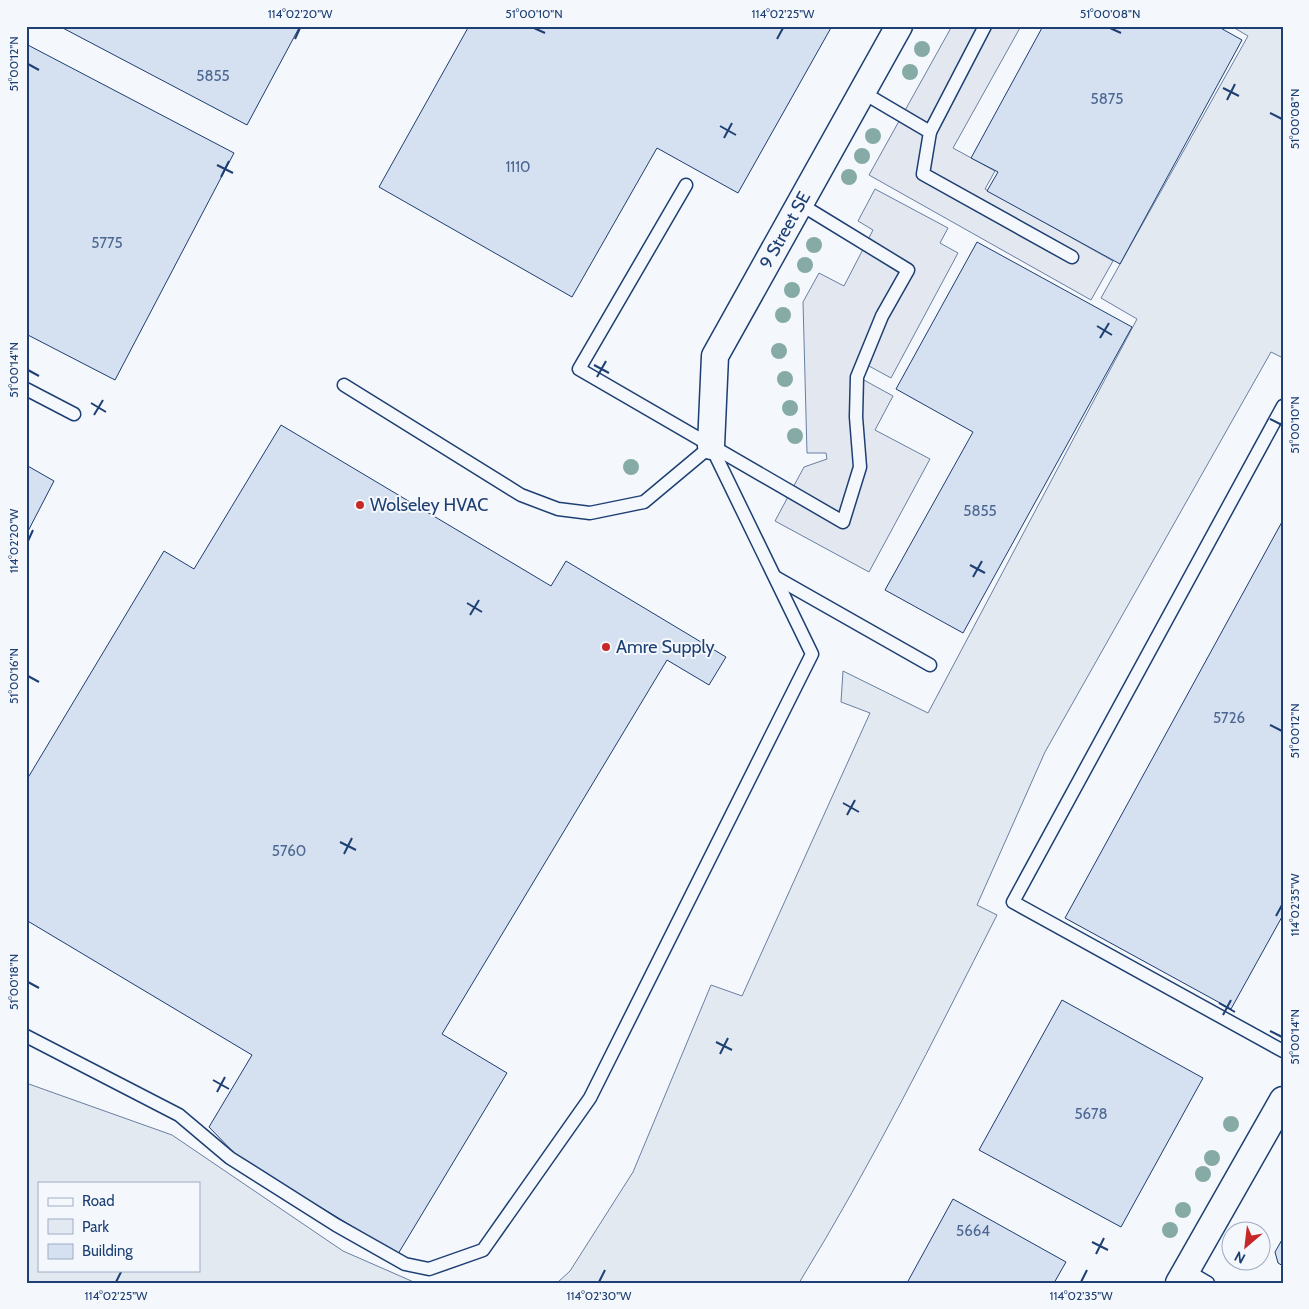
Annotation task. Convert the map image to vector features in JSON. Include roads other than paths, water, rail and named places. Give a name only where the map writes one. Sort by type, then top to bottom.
[{"type":"street","name":"9 Street SE","points":[[711,446],[715,356],[899,26]]},
{"type":"street","points":[[1182,1276],[1279,1117]]},
{"type":"lane","points":[[985,26],[930,132],[923,174],[1072,257]]},
{"type":"lane","points":[[862,92],[930,132]]},
{"type":"lane","points":[[686,185],[579,369],[843,522],[860,466],[856,417],[857,377],[882,316],[908,270],[800,204]]},
{"type":"lane","points":[[344,385],[521,495],[558,509],[590,512],[644,502],[711,446]]},
{"type":"lane","points":[[26,389],[74,414]]},
{"type":"lane","points":[[1283,406],[1013,902],[1283,1051]]},
{"type":"lane","points":[[26,1036],[178,1115],[230,1158],[336,1225],[404,1264],[429,1269],[483,1250],[590,1098],[812,654],[711,446]]},
{"type":"lane","points":[[775,577],[930,665]]},
{"type":"lane","points":[[1182,1276],[1208,1283]]},
{"type":"place","name":"Wolseley HVAC","points":[[360,505]]},
{"type":"place","name":"Amre Supply","points":[[606,647]]}]
